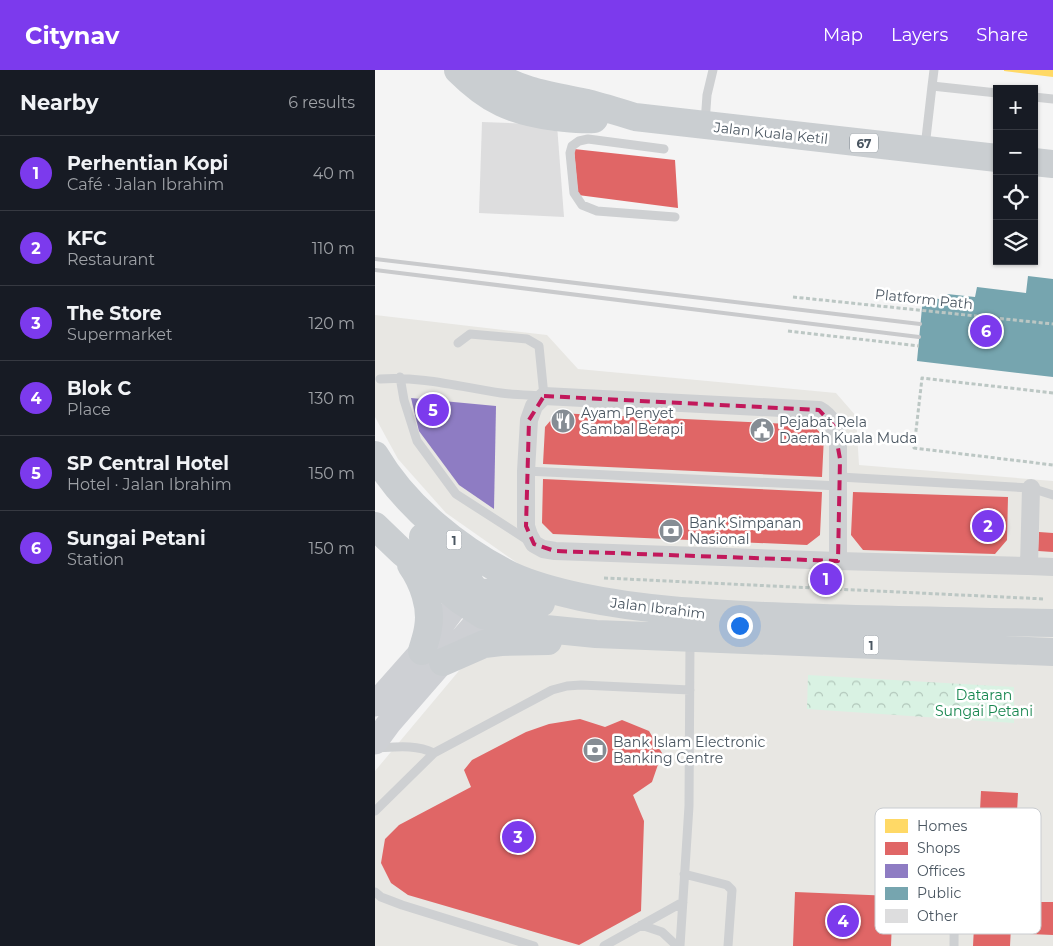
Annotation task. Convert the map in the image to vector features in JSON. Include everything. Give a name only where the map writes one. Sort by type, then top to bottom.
[{"type":"main road","name":"Jalan Kuala Ketil","points":[[458,70],[486,94],[507,106],[587,129],[635,117]]},
{"type":"main road","name":"Jalan Kuala Ketil","points":[[489,70],[516,86],[538,94],[589,104],[635,117],[993,158]]},
{"type":"main road","points":[[1038,162],[1053,164]]},
{"type":"main road","name":"Jalan Ibrahim","points":[[375,455],[392,479],[426,517],[456,541],[513,576],[558,592],[635,607],[709,614],[827,619],[1053,623]]},
{"type":"main road","points":[[375,477],[403,518],[463,572],[473,603]]},
{"type":"main road","name":"Jalan Ibrahim","points":[[375,526],[402,552],[473,603],[546,629],[597,634],[1053,652]]},
{"type":"main road","points":[[402,552],[417,574],[427,598],[432,656]]},
{"type":"main road","points":[[375,742],[432,656],[473,603],[506,594],[550,606],[579,611],[605,612],[635,607]]},
{"type":"main road","points":[[375,704],[432,656],[484,644],[572,641],[597,634]]},
{"type":"street","points":[[838,561],[839,441],[829,418],[819,410],[544,396],[534,406],[529,420],[526,471],[526,526],[534,544],[543,549],[555,551],[838,561],[1053,567]]},
{"type":"street","points":[[1029,566],[1031,488]]},
{"type":"lane","points":[[704,126],[707,95],[713,70]]},
{"type":"lane","points":[[925,150],[934,70]]},
{"type":"lane","points":[[932,86],[993,93]]},
{"type":"lane","points":[[1038,97],[1053,99]]},
{"type":"lane","points":[[664,149],[587,129],[579,141],[572,146],[570,153],[574,193],[582,206],[597,210],[675,217]]},
{"type":"lane","points":[[380,379],[400,377],[502,394],[544,396],[539,346],[527,339],[470,334],[457,342]]},
{"type":"lane","points":[[400,377],[404,400],[417,441],[456,494],[534,544]]},
{"type":"lane","points":[[526,471],[1031,488],[1053,495]]},
{"type":"lane","points":[[678,946],[683,902],[689,806],[690,638]]},
{"type":"lane","points":[[375,811],[434,753],[553,690],[581,685],[690,690]]},
{"type":"lane","points":[[375,748],[411,746],[423,748],[434,753]]},
{"type":"lane","points":[[684,874],[727,885],[732,890],[728,946]]},
{"type":"lane","points":[[375,892],[381,897],[533,946]]},
{"type":"lane","points":[[604,946],[683,902]]},
{"type":"lane","points":[[641,925],[657,929],[678,946]]},
{"type":"path","name":"Platform Path","points":[[793,296],[1053,324]]},
{"type":"path","points":[[788,331],[919,346]]},
{"type":"path","points":[[1053,393],[922,378],[914,448],[1053,465]]},
{"type":"path","points":[[597,577],[1053,600]]},
{"type":"highlighted area","points":[[544,396],[819,410],[834,426],[840,459],[838,561],[555,551],[534,544],[526,526],[529,420]]},
{"type":"shaded area","points":[[375,315],[547,335],[578,369],[836,393],[856,416],[859,465],[1053,481],[1053,946],[375,946],[375,771],[463,666],[520,565],[446,513],[398,459],[375,417]]},
{"type":"green space","name":"Dataran Sungai Petani","points":[[808,675],[1014,687],[1014,723],[807,709]]},
{"type":"building: Homes","points":[[1053,70],[1053,77],[1004,71]]},
{"type":"building: Shops","points":[[574,149],[675,160],[678,208],[578,195]]},
{"type":"building: Shops","points":[[557,413],[812,425],[824,436],[822,477],[543,464],[545,427]]},
{"type":"building: Shops","points":[[543,479],[822,492],[820,535],[807,545],[553,534],[542,523]]},
{"type":"building: Shops","points":[[853,492],[1008,497],[1007,540],[995,554],[863,550],[851,535]]},
{"type":"building: Shops","points":[[1039,532],[1053,533],[1053,552],[1038,551]]},
{"type":"building: Shops","points":[[580,719],[605,727],[622,720],[649,731],[662,753],[652,782],[633,795],[644,821],[641,911],[579,945],[408,895],[391,883],[381,863],[385,839],[399,825],[471,787],[464,770],[472,760],[526,732],[549,724]]},
{"type":"building: Shops","points":[[981,791],[1018,793],[1017,808],[980,808]]},
{"type":"building: Shops","points":[[795,892],[875,895],[875,934],[891,934],[891,946],[793,946]]},
{"type":"building: Shops","points":[[1041,902],[1053,902],[1053,935],[1029,934],[1041,934]]},
{"type":"building: Shops","points":[[974,934],[1011,934],[1010,946],[973,946]]},
{"type":"building: Offices","points":[[411,398],[496,406],[494,509],[459,485],[419,431]]},
{"type":"building: Public","points":[[1028,276],[1053,279],[1053,377],[917,361],[923,297],[947,300],[947,294],[975,297],[977,287],[1026,293]]},
{"type":"building: Other","points":[[482,122],[557,125],[564,217],[479,213]]},
{"type":"railway","points":[[375,259],[920,324]]},
{"type":"railway","points":[[375,270],[919,337]]},
{"type":"place","name":"Sungai Petani","points":[[986,331]]},
{"type":"place","name":"SP Central Hotel","points":[[433,410]]},
{"type":"place","name":"Ayam Penyet Sambal Berapi","points":[[563,421]]},
{"type":"place","name":"Pejabat Rela Daerah Kuala Muda","points":[[762,430]]},
{"type":"place","name":"KFC","points":[[988,526]]},
{"type":"place","name":"Bank Simpanan Nasional","points":[[671,531]]},
{"type":"place","name":"Perhentian Kopi","points":[[826,579]]},
{"type":"place","name":"Bank Islam Electronic Banking Centre","points":[[595,750]]},
{"type":"place","name":"The Store","points":[[518,837]]},
{"type":"place","name":"Blok C","points":[[843,921]]}]
